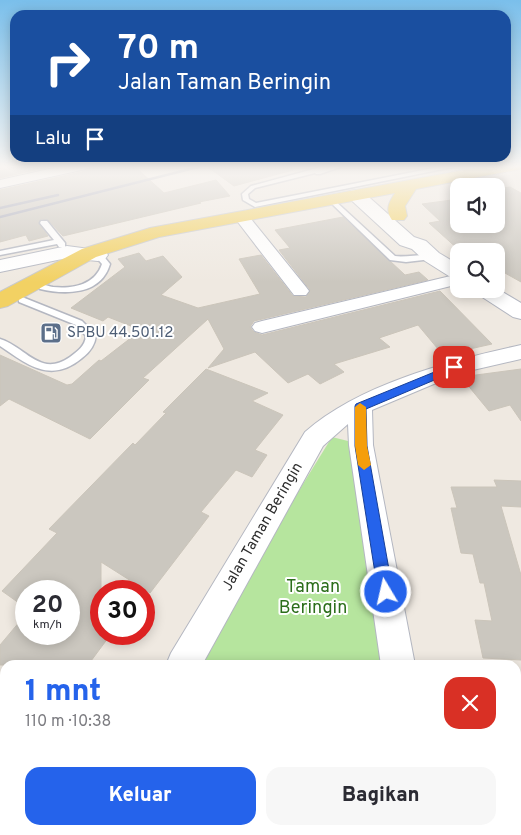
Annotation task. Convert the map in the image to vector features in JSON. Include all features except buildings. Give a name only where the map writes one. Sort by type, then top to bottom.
[{"type":"main road","points":[[0,301],[98,252],[156,232],[306,204]]},
{"type":"main road","points":[[373,204],[407,241],[450,268]]},
{"type":"main road","points":[[379,204],[398,216],[420,237],[425,251]]},
{"type":"main road","points":[[397,204],[398,216]]},
{"type":"main road","points":[[0,266],[63,246],[98,252]]},
{"type":"main road","points":[[0,314],[98,252]]},
{"type":"main road","points":[[498,298],[521,312]]},
{"type":"street","points":[[242,217],[300,291]]},
{"type":"street","points":[[262,327],[450,281]]},
{"type":"street","name":"Jalan Taman Beringin","points":[[186,660],[314,439],[330,424],[360,406],[454,367],[521,352]]},
{"type":"street","points":[[360,406],[361,446],[397,660]]},
{"type":"lane","points":[[335,204],[393,258],[406,260],[425,251]]},
{"type":"lane","points":[[44,223],[63,246]]},
{"type":"lane","points":[[0,253],[63,246]]},
{"type":"lane","points":[[0,342],[39,366],[58,368],[67,366],[89,346],[91,335],[79,323],[22,300]]},
{"type":"green space","name":"Taman Beringin","points":[[332,437],[356,443],[390,660],[201,660],[235,594]]},
{"type":"railway","points":[[0,208],[18,204]]},
{"type":"railway","points":[[0,217],[52,204]]},
{"type":"slow traffic","points":[[360,407],[361,446],[364,465]]},
{"type":"place","name":"SPBU 44.501.12","points":[[51,333]]},
{"type":"route","points":[[386,592],[361,446],[360,406],[454,367]]}]
